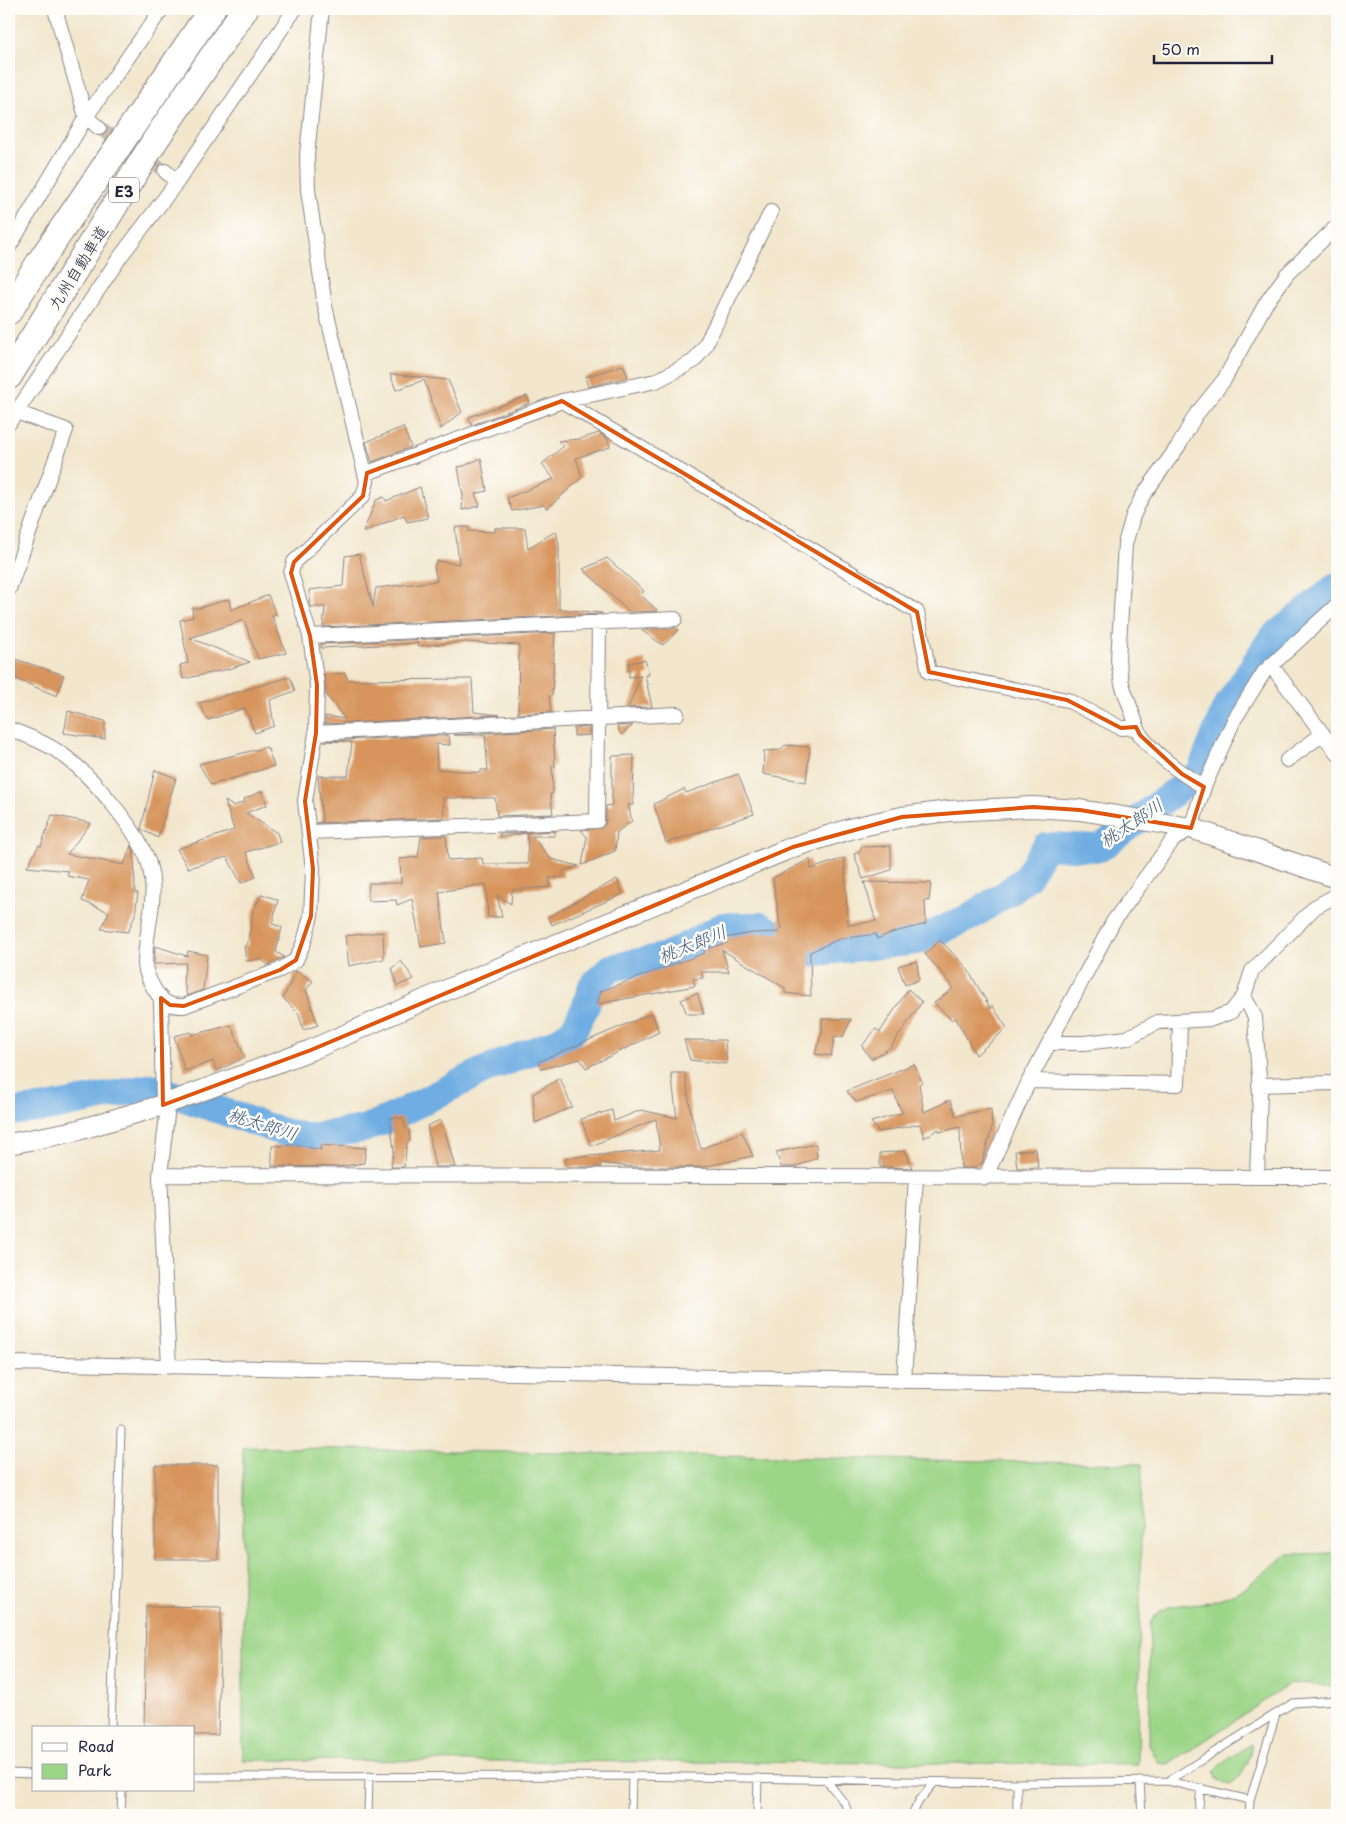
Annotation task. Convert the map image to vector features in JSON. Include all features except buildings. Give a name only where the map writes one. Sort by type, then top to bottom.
[{"type":"highway","name":"九州自動車道","points":[[9,312],[44,256],[212,9]]},
{"type":"highway","name":"九州自動車道","points":[[9,376],[156,139],[245,9]]},
{"type":"street","points":[[56,9],[86,117],[99,128]]},
{"type":"street","points":[[9,246],[86,117],[162,9]]},
{"type":"street","points":[[9,589],[66,430],[12,418],[120,257],[177,182],[294,9]]},
{"type":"street","points":[[9,729],[61,753],[83,773],[140,841],[150,868],[153,892],[145,964],[149,977],[161,998],[170,1005],[184,1006],[280,970],[296,960],[312,916],[313,869],[305,801],[316,734],[317,685],[310,636],[291,573],[294,562],[363,496],[367,482],[367,473],[325,306],[308,190],[307,156],[322,9]]},
{"type":"street","points":[[165,171],[177,182]]},
{"type":"street","points":[[367,473],[562,401],[656,381],[694,361],[705,346],[770,212]]},
{"type":"street","points":[[1140,736],[1122,684],[1118,660],[1125,544],[1133,516],[1142,497],[1178,445],[1195,416],[1224,380],[1266,303],[1287,274],[1337,226]]},
{"type":"street","points":[[562,401],[917,612],[929,672],[1067,700],[1120,728],[1136,727],[1140,736],[1182,774],[1204,787]]},
{"type":"street","points":[[985,1178],[1029,1081],[1113,922],[1173,840],[1191,828],[1204,787],[1234,720],[1264,672],[1337,605]]},
{"type":"street","points":[[310,636],[675,619]]},
{"type":"street","points":[[310,832],[597,821],[599,622]]},
{"type":"street","points":[[1271,665],[1337,753]]},
{"type":"street","points":[[316,734],[677,714]]},
{"type":"street","points":[[1288,760],[1323,734]]},
{"type":"street","points":[[9,1144],[75,1131],[163,1105],[310,1050],[458,985],[793,847],[852,828],[902,817],[949,811],[1033,807],[1080,810],[1191,828],[1337,878]]},
{"type":"street","points":[[1049,1043],[1085,1043],[1127,1038],[1158,1022],[1212,1019],[1231,1012],[1244,996],[1252,970],[1315,907],[1337,895]]},
{"type":"street","points":[[1244,996],[1255,1017],[1259,1085],[1257,1177]]},
{"type":"street","points":[[161,998],[163,1105],[167,1115],[160,1175],[170,1367]]},
{"type":"street","points":[[1029,1081],[1178,1084],[1180,1022]]},
{"type":"street","points":[[1259,1085],[1337,1083]]},
{"type":"street","points":[[160,1175],[916,1176],[985,1178],[1337,1177]]},
{"type":"street","points":[[904,1381],[916,1176]]},
{"type":"street","points":[[9,1363],[1337,1389]]},
{"type":"lane","points":[[111,1726],[121,1430]]},
{"type":"lane","points":[[1168,1781],[1293,1703],[1337,1700]]},
{"type":"lane","points":[[1249,1815],[1250,1800],[1276,1714]]},
{"type":"lane","points":[[9,1773],[32,1774]]},
{"type":"lane","points":[[368,1815],[369,1776]]},
{"type":"lane","points":[[195,1777],[632,1776],[1017,1783],[1168,1781],[1250,1800]]},
{"type":"lane","points":[[631,1815],[632,1776]]},
{"type":"lane","points":[[757,1815],[758,1778]]},
{"type":"lane","points":[[827,1781],[845,1804],[849,1815]]},
{"type":"lane","points":[[1140,1781],[1142,1815]]},
{"type":"lane","points":[[912,1815],[919,1801],[935,1782]]},
{"type":"lane","points":[[1017,1783],[1017,1815]]},
{"type":"lane","points":[[1198,1815],[1201,1788]]},
{"type":"lane","points":[[121,1815],[122,1792]]},
{"type":"highlighted area","points":[[562,401],[917,612],[929,672],[1067,700],[1121,728],[1136,727],[1140,735],[1182,774],[1204,787],[1191,828],[1080,810],[1033,807],[902,817],[793,847],[311,1050],[163,1105],[161,998],[170,1005],[184,1006],[280,970],[296,960],[311,916],[313,869],[305,801],[316,733],[317,685],[310,636],[291,573],[294,562],[363,496],[367,473]]},
{"type":"green space","points":[[243,1447],[1142,1464],[1138,1764],[243,1760]]},
{"type":"green space","points":[[1337,1553],[1337,1686],[1290,1684],[1168,1765],[1158,1762],[1149,1744],[1150,1623],[1160,1610],[1172,1606],[1209,1602],[1228,1596],[1243,1589],[1287,1554]]},
{"type":"green space","points":[[1251,1743],[1246,1767],[1238,1779],[1229,1785],[1218,1780],[1215,1771],[1219,1766]]},
{"type":"waterway","name":"桃太郎川","points":[[9,1112],[47,1108],[152,1087],[283,1132],[308,1137],[363,1129],[390,1118],[485,1070],[558,1041],[573,1031],[585,1008],[592,986],[611,968],[667,956],[723,926],[761,926],[807,953],[917,941],[970,917],[1007,893],[1026,878],[1046,846],[1100,848],[1200,773],[1226,708],[1271,639],[1337,586]]},
{"type":"tunnel","points":[[99,128],[165,171]]}]
